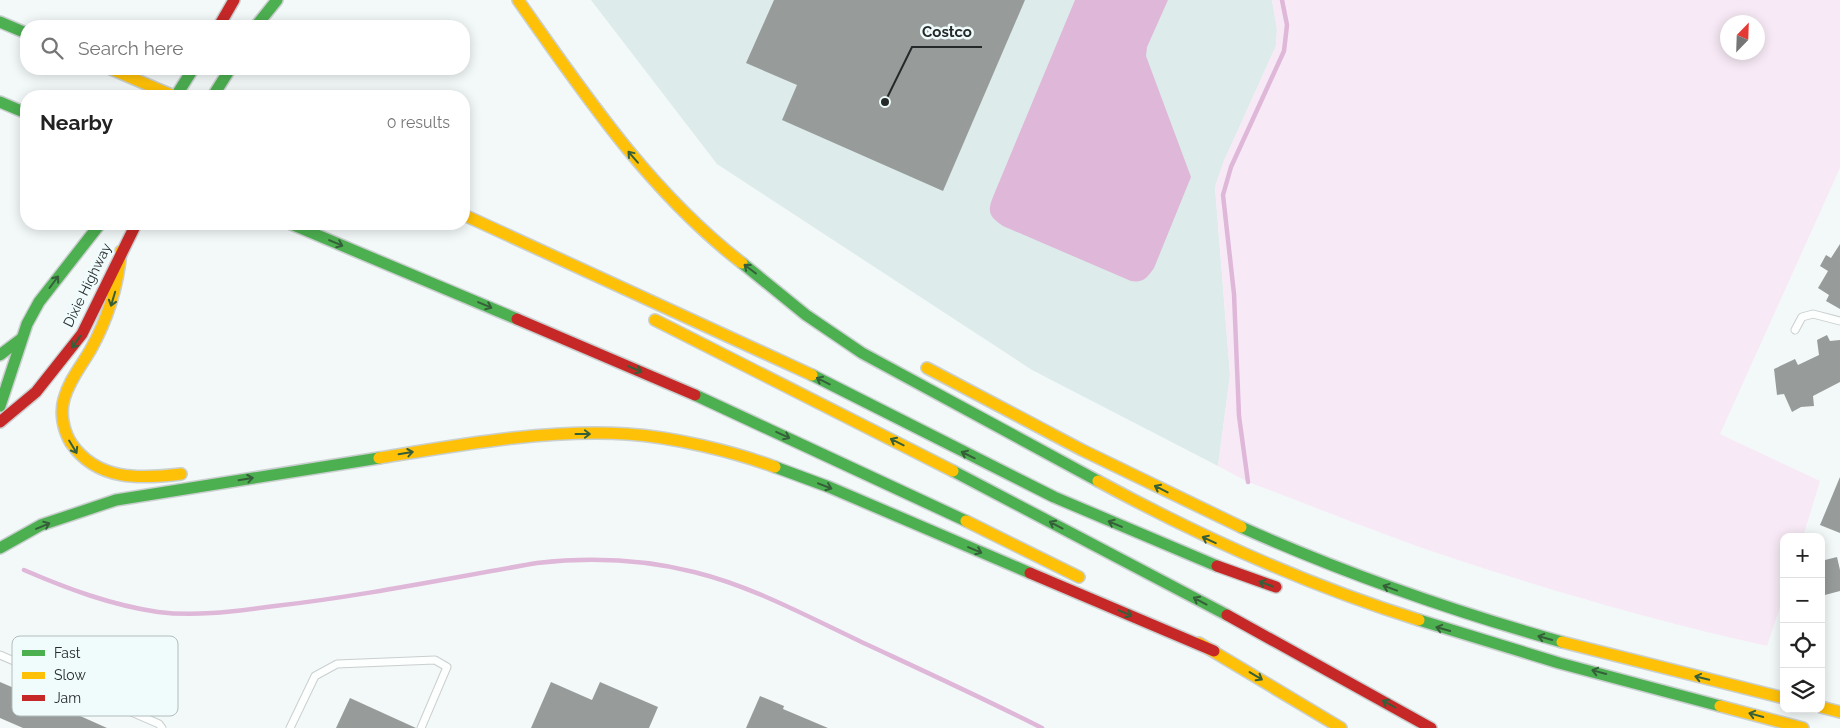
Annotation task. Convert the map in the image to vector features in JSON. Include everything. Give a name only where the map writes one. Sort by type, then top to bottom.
[{"type":"main road","points":[[222,20],[234,0]]},
{"type":"main road","points":[[261,20],[277,0]]},
{"type":"main road","points":[[513,0],[543,37]]},
{"type":"main road","points":[[518,0],[608,127],[633,158],[689,216],[736,258],[789,298],[806,315],[862,352],[1164,517],[1246,556],[1334,591],[1438,628],[1803,728]]},
{"type":"main road","points":[[0,22],[20,30]]},
{"type":"main road","points":[[125,75],[160,90]]},
{"type":"main road","points":[[179,90],[189,75]]},
{"type":"main road","points":[[217,90],[226,75]]},
{"type":"main road","points":[[0,102],[20,110]]},
{"type":"main road","points":[[470,218],[781,360],[1054,497],[1190,556],[1287,591]]},
{"type":"main road","name":"Dixie Highway","points":[[0,406],[21,339],[39,302],[95,230]]},
{"type":"main road","name":"Dixie Highway","points":[[0,422],[36,392],[82,334],[132,230]]},
{"type":"main road","points":[[305,230],[727,409],[916,496],[1087,582]]},
{"type":"main road","points":[[121,251],[120,270],[114,297],[104,325],[66,393],[62,409],[64,432],[76,453],[93,467],[108,473],[136,478],[197,472]]},
{"type":"main road","points":[[789,298],[837,321]]},
{"type":"main road","points":[[648,316],[933,460],[1235,619],[1431,728]]},
{"type":"main road","points":[[0,355],[21,339]]},
{"type":"main road","points":[[913,360],[1184,501],[1347,572],[1508,628],[1780,697]]},
{"type":"main road","points":[[366,448],[433,438],[489,434],[534,436],[628,434],[683,442],[764,463],[829,488],[1214,651]]},
{"type":"main road","points":[[0,548],[11,540],[74,512],[116,500],[465,444],[534,436]]},
{"type":"main road","points":[[1113,595],[1214,651],[1341,728]]},
{"type":"main road","points":[[1482,652],[1767,728]]},
{"type":"main road","points":[[1825,708],[1840,712]]},
{"type":"lane","points":[[1795,330],[1802,317],[1813,314],[1840,321]]},
{"type":"lane","points":[[0,656],[12,661]]},
{"type":"lane","points":[[290,728],[315,676],[337,664],[436,660],[447,667],[421,728]]},
{"type":"lane","points":[[140,716],[159,724],[162,728]]},
{"type":"shaded area","points":[[591,0],[1272,0],[1277,29],[1276,46],[1224,161],[1215,187],[1230,375],[1218,466],[1032,370],[717,164]]},
{"type":"shaded area","points":[[1075,0],[1168,0],[1147,47],[1146,56],[1191,177],[1154,268],[1147,277],[1139,281],[1131,281],[1003,226],[997,222],[990,211],[995,192]]},
{"type":"shaded area","points":[[1272,0],[1840,0],[1840,168],[1720,434],[1820,481],[1804,533],[1780,533],[1780,607],[1767,646],[1611,607],[1458,560],[1248,482],[1218,466],[1230,375],[1215,187],[1224,161],[1276,46],[1277,29]]},
{"type":"building","points":[[774,0],[1025,0],[943,191],[782,120],[797,85],[746,63]]},
{"type":"building","points":[[1840,244],[1840,309],[1826,301],[1829,295],[1818,288],[1828,271],[1820,266],[1826,255],[1831,258]]},
{"type":"building","points":[[1827,335],[1830,341],[1840,340],[1840,382],[1813,396],[1814,406],[1801,407],[1792,412],[1784,394],[1777,395],[1774,369],[1795,359],[1798,365],[1819,355],[1817,340]]},
{"type":"building","points":[[1840,477],[1840,533],[1820,525]]},
{"type":"building","points":[[1837,557],[1840,570],[1840,591],[1825,595],[1825,578],[1825,560]]},
{"type":"building","points":[[0,682],[12,687],[12,716],[80,716],[107,728],[23,728],[0,718]]},
{"type":"building","points":[[551,682],[592,700],[600,682],[658,707],[649,728],[531,728]]},
{"type":"building","points":[[760,696],[784,706],[783,709],[828,728],[746,728]]},
{"type":"building","points":[[350,698],[416,728],[336,728]]},
{"type":"waterway","points":[[1248,482],[1239,416],[1234,294],[1223,195],[1231,167],[1284,51],[1287,25],[1282,0]]},
{"type":"waterway","points":[[24,570],[73,590],[107,601],[158,612],[202,614],[341,597],[537,563],[616,560],[655,564],[717,578],[761,595],[1042,728]]},
{"type":"traffic: fast","points":[[261,20],[277,0]]},
{"type":"traffic: fast","points":[[0,22],[20,30]]},
{"type":"traffic: fast","points":[[180,90],[189,75]]},
{"type":"traffic: fast","points":[[217,90],[226,75]]},
{"type":"traffic: fast","points":[[0,102],[20,110]]},
{"type":"traffic: fast","points":[[0,406],[27,324],[39,302],[95,230]]},
{"type":"traffic: fast","points":[[305,230],[517,319]]},
{"type":"traffic: fast","points":[[742,263],[806,315],[862,353],[1098,481]]},
{"type":"traffic: fast","points":[[0,355],[21,339]]},
{"type":"traffic: fast","points":[[812,375],[1054,497],[1217,566]]},
{"type":"traffic: fast","points":[[695,395],[966,521]]},
{"type":"traffic: fast","points":[[0,548],[41,525],[116,500],[379,458]]},
{"type":"traffic: fast","points":[[775,467],[829,487],[1030,573]]},
{"type":"traffic: fast","points":[[953,471],[1227,615]]},
{"type":"traffic: fast","points":[[1241,527],[1360,576],[1480,618],[1562,642]]},
{"type":"traffic: fast","points":[[1419,620],[1559,663],[1720,706]]},
{"type":"traffic: slow","points":[[518,0],[594,106],[648,173],[708,235],[742,263]]},
{"type":"traffic: slow","points":[[125,75],[160,90]]},
{"type":"traffic: slow","points":[[470,218],[812,375]]},
{"type":"traffic: slow","points":[[121,251],[115,289],[107,314],[91,349],[66,392],[62,410],[64,427],[71,443],[82,455],[93,465],[106,471],[120,475],[150,477],[181,474]]},
{"type":"traffic: slow","points":[[655,320],[953,471]]},
{"type":"traffic: slow","points":[[927,368],[1082,450],[1241,527]]},
{"type":"traffic: slow","points":[[379,458],[503,439],[596,433],[627,434],[683,442],[721,450],[775,467]]},
{"type":"traffic: slow","points":[[1098,481],[1137,502],[1255,558],[1336,591],[1419,620]]},
{"type":"traffic: slow","points":[[966,521],[1079,577]]},
{"type":"traffic: slow","points":[[1562,642],[1780,697]]},
{"type":"traffic: slow","points":[[1199,643],[1341,728]]},
{"type":"traffic: slow","points":[[1720,706],[1803,728]]},
{"type":"traffic: slow","points":[[1825,708],[1840,712]]},
{"type":"traffic: jam","points":[[222,20],[234,0]]},
{"type":"traffic: jam","points":[[0,422],[36,392],[82,334],[133,230]]},
{"type":"traffic: jam","points":[[517,319],[695,395]]},
{"type":"traffic: jam","points":[[1217,566],[1276,587]]},
{"type":"traffic: jam","points":[[1030,573],[1214,651]]},
{"type":"traffic: jam","points":[[1227,615],[1431,728]]},
{"type":"place","name":"Costco","points":[[885,102]]}]
